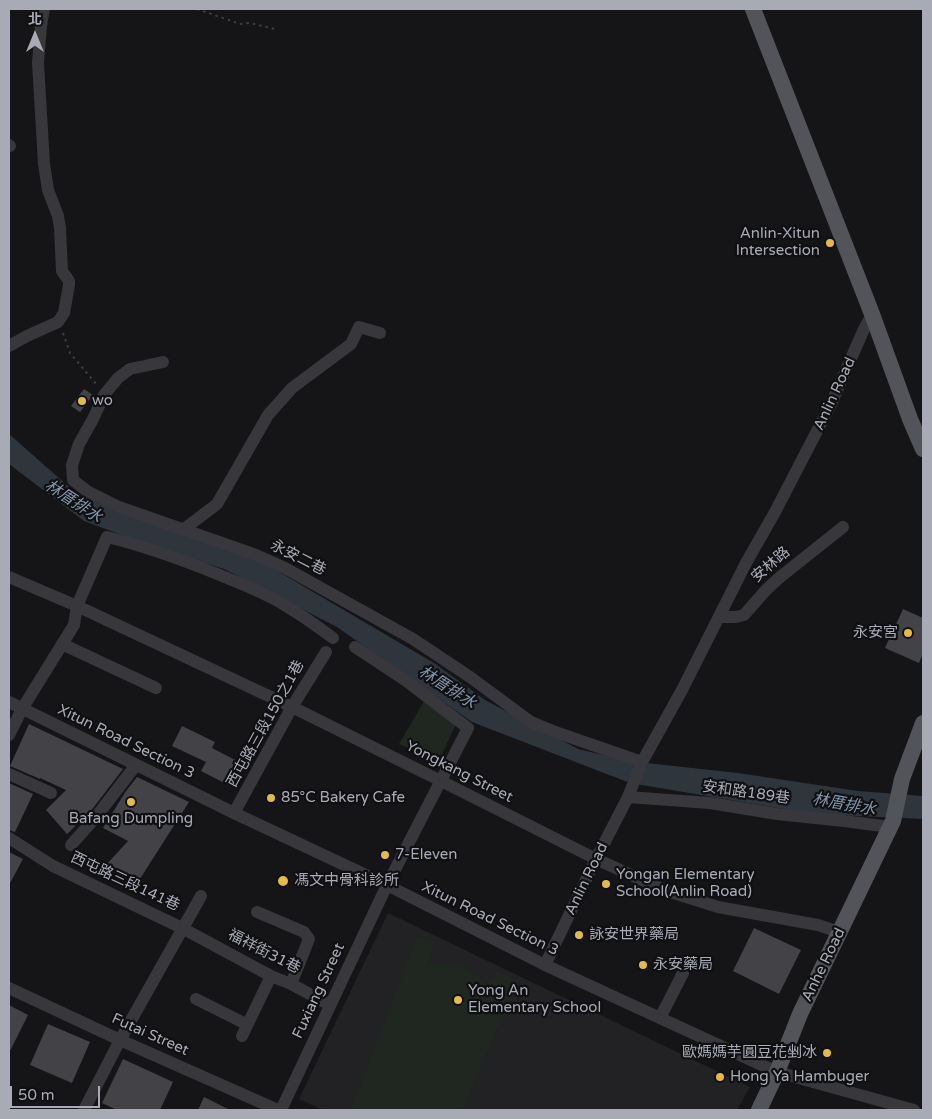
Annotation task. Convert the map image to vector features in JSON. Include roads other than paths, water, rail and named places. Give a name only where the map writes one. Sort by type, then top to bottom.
[{"type":"main road","points":[[753,9],[923,449]]},
{"type":"main road","name":"Anhe Road","points":[[758,1110],[800,1014],[891,824],[902,779],[923,723]]},
{"type":"street","points":[[9,346],[58,322],[64,313],[70,285],[62,270],[58,216],[48,190],[44,164],[38,63],[40,26],[44,9]]},
{"type":"street","name":"Anlin Road","points":[[545,964],[629,796],[642,762],[682,690],[746,562],[775,512],[831,404],[872,314]]},
{"type":"street","points":[[184,529],[217,504],[268,415],[292,388],[351,344],[359,327],[380,333]]},
{"type":"street","points":[[73,480],[72,465],[79,444],[104,395],[118,378],[130,369],[163,362]]},
{"type":"street","points":[[73,480],[63,470],[64,464],[94,404]]},
{"type":"street","name":"永安二巷","points":[[73,480],[87,492],[119,507],[256,555],[285,568],[412,639],[470,677],[531,722],[642,762]]},
{"type":"street","name":"安林路","points":[[719,617],[744,615],[778,578],[843,527]]},
{"type":"street","points":[[9,735],[22,709],[74,625],[77,606],[107,537],[188,562],[256,590],[281,603],[334,638]]},
{"type":"street","name":"Yongkang Street","points":[[9,577],[77,606],[292,708],[441,780],[596,859],[664,890],[718,907],[818,925],[839,932]]},
{"type":"street","points":[[62,644],[156,688]]},
{"type":"street","name":"Fuxiang Street","points":[[279,1110],[387,885],[468,728],[405,680],[355,647]]},
{"type":"street","name":"西屯路三段150之1巷","points":[[234,813],[292,708],[326,652]]},
{"type":"street","name":"Xitun Road Section 3","points":[[9,702],[234,813],[387,885],[545,964],[776,1072],[914,1110]]},
{"type":"street","points":[[70,845],[96,817],[136,765]]},
{"type":"street","points":[[9,774],[51,794]]},
{"type":"street","name":"安和路189巷","points":[[629,796],[710,803],[776,814],[891,824]]},
{"type":"street","name":"西屯路三段141巷","points":[[9,838],[53,866],[182,928]]},
{"type":"street","name":"西屯路三段141巷","points":[[84,1110],[120,1040],[201,896]]},
{"type":"street","points":[[257,912],[304,932],[309,939],[291,984]]},
{"type":"street","name":"福祥街31巷","points":[[182,928],[271,976],[291,984],[330,1005]]},
{"type":"street","points":[[660,1018],[683,972]]},
{"type":"street","points":[[196,999],[244,1030],[271,976]]},
{"type":"street","name":"Futai Street","points":[[9,988],[120,1040],[279,1110]]},
{"type":"water","name":"林厝排水","points":[[9,434],[76,493],[173,531],[264,563],[434,663],[485,700],[578,749],[628,761],[738,773],[858,791],[923,796],[923,819],[814,814],[630,783],[472,722],[337,627],[224,569],[149,545],[84,521],[9,464]]},
{"type":"place","name":"Anlin-Xitun Intersection","points":[[830,243]]},
{"type":"place","name":"wo","points":[[82,401]]},
{"type":"place","name":"永安宮","points":[[908,633]]},
{"type":"place","name":"85°C Bakery Cafe","points":[[271,798]]},
{"type":"place","name":"Bafang Dumpling","points":[[131,802]]},
{"type":"place","name":"7-Eleven","points":[[385,855]]},
{"type":"place","name":"馮文中骨科診所","points":[[283,881]]},
{"type":"place","name":"Yongan Elementary School(Anlin Road)","points":[[606,884]]},
{"type":"place","name":"詠安世界藥局","points":[[579,935]]},
{"type":"place","name":"永安藥局","points":[[643,965]]},
{"type":"place","name":"Yong An Elementary School","points":[[458,1000]]},
{"type":"place","name":"歐媽媽芋圓豆花剉冰","points":[[827,1053]]},
{"type":"place","name":"Hong Ya Hambuger","points":[[720,1077]]}]
